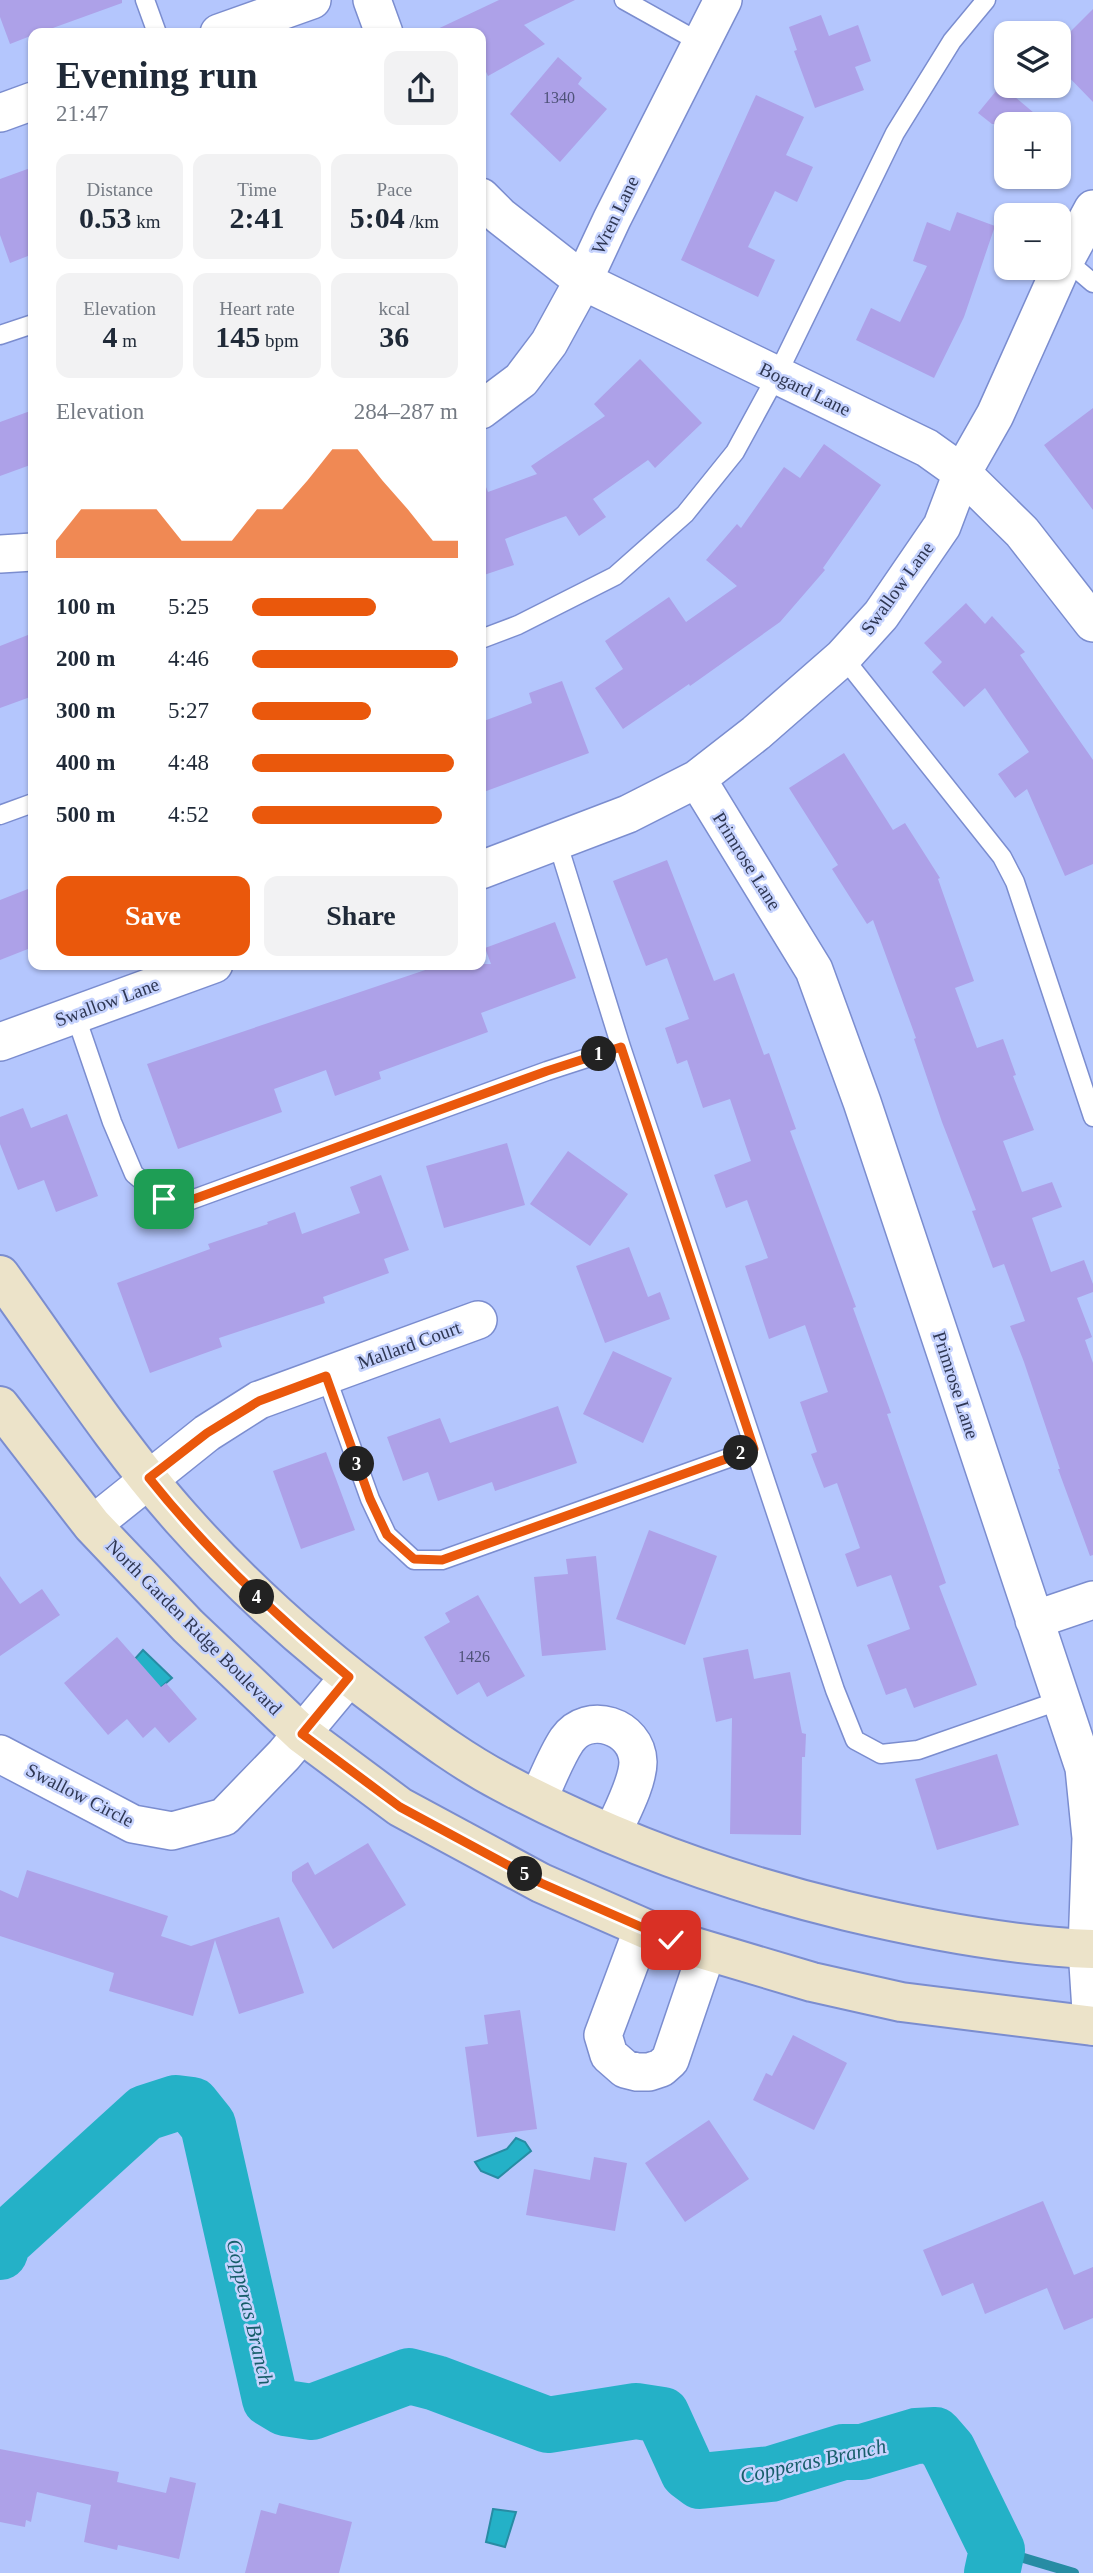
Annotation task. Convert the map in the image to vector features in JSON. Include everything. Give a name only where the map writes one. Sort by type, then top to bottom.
[{"type":"main road","points":[[0,1275],[180,1517],[277,1617],[349,1677],[443,1746],[500,1781],[611,1834],[710,1871],[804,1900],[898,1923],[980,1937],[1090,1949]]},
{"type":"main road","name":"North Garden Ridge Boulevard","points":[[0,1406],[92,1525],[188,1626],[302,1734],[400,1807],[541,1883],[671,1940],[812,1982],[901,2002],[1092,2026]]},
{"type":"street","points":[[233,28],[313,0]]},
{"type":"street","points":[[372,0],[382,28]]},
{"type":"street","name":"Wren Lane","points":[[486,406],[521,380],[549,343],[583,281],[723,0]]},
{"type":"street","points":[[0,113],[28,103]]},
{"type":"street","name":"Bogard Lane","points":[[486,202],[583,281],[927,448],[962,473],[1022,532],[1093,623]]},
{"type":"street","name":"Swallow Lane","points":[[1071,251],[1093,209]]},
{"type":"street","name":"Swallow Lane","points":[[486,868],[628,814],[696,779],[756,733],[843,657],[881,615],[942,526],[962,473],[995,415],[1057,280]]},
{"type":"street","points":[[0,554],[28,552]]},
{"type":"street","name":"Primrose Lane","points":[[696,779],[814,970],[866,1115],[1084,1768],[1091,1838],[1092,2026]]},
{"type":"street","name":"Swallow Lane","points":[[0,1042],[197,970]]},
{"type":"street","name":"Mallard Court","points":[[92,1525],[207,1433],[259,1401],[478,1320]]},
{"type":"street","points":[[1034,1620],[1093,1600]]},
{"type":"street","name":"Swallow Circle","points":[[0,1754],[133,1824],[172,1831],[224,1817],[302,1734],[349,1677]]},
{"type":"street","points":[[538,1799],[567,1740],[576,1731],[587,1725],[612,1726],[623,1732],[631,1741],[638,1764],[636,1776],[611,1834]]},
{"type":"street","points":[[643,1928],[603,2035],[610,2055],[625,2069],[649,2072],[661,2068],[670,2060],[707,1951]]},
{"type":"lane","points":[[145,0],[155,28]]},
{"type":"lane","points":[[624,0],[701,43]]},
{"type":"lane","points":[[486,637],[517,625],[615,576],[685,514],[735,452],[777,375],[895,133],[952,40],[985,0]]},
{"type":"lane","points":[[1071,264],[1093,283]]},
{"type":"lane","points":[[0,335],[28,326]]},
{"type":"lane","points":[[843,657],[1002,857],[1015,883],[1093,1117]]},
{"type":"lane","points":[[0,815],[28,805]]},
{"type":"lane","points":[[557,841],[621,1047],[754,1449],[835,1690],[855,1740],[881,1754],[918,1750],[1061,1700]]},
{"type":"lane","points":[[75,1014],[112,1122],[134,1174],[164,1199],[191,1200],[547,1071],[621,1047]]},
{"type":"lane","points":[[326,1376],[370,1499],[387,1535],[414,1559],[442,1560],[754,1449]]},
{"type":"shaded area","points":[[143,1650],[172,1678],[159,1689],[133,1661]]},
{"type":"shaded area","points":[[516,2138],[525,2142],[531,2151],[498,2178],[481,2171],[475,2162],[507,2149]]},
{"type":"shaded area","points":[[493,2509],[516,2512],[505,2547],[486,2542]]},
{"type":"building","points":[[0,0],[122,0],[122,3],[53,28],[28,28],[28,37],[10,44],[0,17]]},
{"type":"building","points":[[499,0],[575,0],[524,25],[545,44],[488,76],[486,28],[440,28]]},
{"type":"building","points":[[1093,9],[1093,102],[1071,79],[1071,31]]},
{"type":"building","points":[[821,15],[829,36],[858,25],[871,61],[855,67],[864,90],[815,108],[794,51],[797,50],[789,27]]},
{"type":"building","points":[[558,57],[582,78],[578,84],[607,109],[560,162],[510,114]]},
{"type":"building","points":[[994,94],[994,98],[1016,98],[1033,112],[994,112],[994,124],[978,113]]},
{"type":"building","points":[[756,95],[804,117],[786,155],[813,167],[797,202],[775,191],[748,247],[775,260],[758,297],[681,260]]},
{"type":"building","points":[[28,169],[28,256],[10,263],[0,235],[0,179]]},
{"type":"building","points":[[957,212],[994,226],[964,317],[934,378],[856,340],[871,308],[900,322],[927,266],[913,261],[927,222],[950,231]]},
{"type":"building","points":[[640,359],[702,423],[655,468],[648,460],[593,499],[606,517],[579,536],[566,516],[505,539],[514,565],[486,574],[486,487],[488,492],[537,474],[531,466],[605,416],[594,404]]},
{"type":"building","points":[[1093,408],[1093,510],[1044,445]]},
{"type":"building","points":[[28,412],[28,466],[0,476],[0,422]]},
{"type":"building","points":[[824,444],[881,485],[823,568],[825,570],[780,622],[690,686],[689,684],[623,729],[595,688],[623,669],[605,641],[669,597],[686,622],[737,586],[706,560],[737,524],[741,528],[784,467],[800,478]]},
{"type":"building","points":[[966,603],[985,624],[992,616],[1025,652],[1020,655],[1093,760],[1093,864],[1065,876],[1027,789],[1015,798],[998,774],[1029,752],[985,688],[964,707],[932,672],[942,662],[924,643]]},
{"type":"building","points":[[28,635],[28,698],[0,708],[0,646]]},
{"type":"building","points":[[562,681],[589,753],[486,791],[486,720],[532,703],[529,693]]},
{"type":"building","points":[[844,753],[893,830],[905,823],[940,878],[938,879],[974,981],[955,988],[977,1048],[1003,1039],[1016,1075],[1013,1076],[1034,1130],[1003,1141],[1022,1192],[1052,1182],[1062,1207],[1032,1218],[1051,1272],[1084,1260],[1093,1284],[1093,1292],[1077,1298],[1092,1337],[1085,1340],[1093,1363],[1093,1555],[1090,1556],[1010,1326],[1025,1321],[1004,1264],[993,1268],[972,1211],[976,1210],[942,1122],[914,1039],[916,1038],[873,920],[867,924],[832,869],[838,865],[789,788]]},
{"type":"building","points":[[667,860],[714,981],[734,973],[764,1055],[769,1053],[796,1129],[790,1131],[856,1307],[853,1308],[891,1413],[887,1414],[946,1583],[939,1586],[977,1685],[914,1708],[906,1688],[886,1695],[867,1645],[910,1629],[891,1575],[857,1587],[845,1554],[860,1548],[837,1483],[824,1488],[811,1454],[817,1452],[800,1402],[828,1392],[805,1325],[769,1339],[745,1266],[768,1258],[747,1200],[726,1208],[714,1175],[751,1161],[730,1099],[703,1108],[687,1060],[677,1064],[665,1028],[689,1019],[667,958],[646,966],[613,881]]},
{"type":"building","points":[[28,889],[28,949],[0,960],[0,900]]},
{"type":"building","points":[[555,922],[576,978],[481,1013],[488,1032],[379,1072],[381,1079],[335,1096],[326,1070],[274,1089],[282,1112],[178,1149],[147,1064],[425,970],[486,970],[486,964],[491,964],[486,948]]},
{"type":"building","points":[[23,1108],[31,1128],[67,1114],[98,1196],[56,1212],[44,1180],[18,1190],[0,1144],[0,1117]]},
{"type":"building","points":[[507,1143],[525,1205],[444,1228],[426,1166]]},
{"type":"building","points":[[568,1151],[628,1194],[590,1246],[530,1204]]},
{"type":"building","points":[[381,1175],[409,1250],[384,1259],[389,1273],[323,1297],[325,1303],[219,1338],[222,1347],[150,1373],[117,1283],[210,1249],[208,1244],[295,1212],[302,1234],[360,1213],[350,1187]]},
{"type":"building","points":[[629,1247],[648,1297],[660,1292],[670,1319],[605,1343],[576,1266]]},
{"type":"building","points":[[613,1351],[672,1378],[643,1443],[583,1414]]},
{"type":"building","points":[[558,1406],[577,1463],[495,1491],[492,1482],[438,1501],[428,1472],[403,1481],[387,1437],[440,1418],[450,1443]]},
{"type":"building","points":[[326,1452],[355,1530],[301,1549],[273,1471]]},
{"type":"building","points":[[649,1530],[717,1556],[685,1645],[616,1619]]},
{"type":"building","points":[[596,1556],[606,1650],[542,1656],[534,1577],[568,1574],[566,1559]]},
{"type":"building","points":[[0,1576],[20,1604],[42,1589],[60,1615],[0,1656]]},
{"type":"building","points":[[478,1595],[525,1676],[487,1697],[479,1682],[457,1695],[424,1637],[450,1622],[445,1613]]},
{"type":"building","points":[[117,1637],[161,1687],[166,1683],[197,1719],[169,1743],[155,1727],[143,1738],[127,1719],[108,1735],[64,1683]]},
{"type":"building","points":[[748,1649],[754,1679],[790,1672],[802,1733],[806,1734],[805,1757],[802,1757],[801,1835],[730,1834],[732,1718],[716,1722],[703,1658]]},
{"type":"building","points":[[997,1754],[1019,1825],[937,1850],[915,1779]]},
{"type":"building","points":[[368,1843],[406,1905],[333,1949],[292,1881],[292,1872],[308,1862],[315,1875]]},
{"type":"building","points":[[27,1870],[168,1916],[161,1936],[191,1946],[279,1917],[304,1993],[239,2014],[215,1940],[193,2016],[109,1991],[114,1973],[0,1936],[0,1890],[18,1898]]},
{"type":"building","points":[[520,2010],[537,2129],[477,2137],[465,2047],[488,2044],[484,2015]]},
{"type":"building","points":[[793,2035],[847,2063],[814,2130],[753,2100],[766,2073],[772,2076]]},
{"type":"building","points":[[709,2120],[749,2179],[685,2222],[645,2163]]},
{"type":"building","points":[[594,2157],[627,2163],[615,2231],[526,2215],[534,2169],[590,2180]]},
{"type":"building","points":[[1043,2201],[1074,2275],[1093,2267],[1093,2318],[1064,2330],[1047,2288],[985,2314],[973,2283],[942,2296],[923,2250]]},
{"type":"building","points":[[0,2449],[119,2472],[117,2482],[166,2493],[170,2477],[196,2483],[179,2559],[118,2545],[117,2550],[84,2542],[91,2505],[37,2492],[31,2522],[26,2520],[25,2527],[0,2522]]},
{"type":"building","points":[[279,2503],[352,2522],[339,2573],[245,2573],[261,2510],[276,2514]]},
{"type":"waterway","name":"Copperas Branch","points":[[0,2252],[3,2242],[145,2113],[176,2103],[192,2105],[208,2125],[270,2399],[285,2408],[312,2412],[409,2376],[436,2383],[548,2425],[636,2411],[662,2415],[688,2472],[700,2481],[771,2474],[843,2452],[862,2452],[916,2436],[935,2435],[948,2450],[997,2550],[992,2573]]},
{"type":"waterway","points":[[997,2550],[1074,2573]]},
{"type":"route","points":[[164,1199],[191,1200],[547,1071],[621,1047],[754,1449],[442,1560],[414,1559],[387,1535],[370,1499],[326,1376],[259,1401],[207,1433],[149,1478],[180,1517],[277,1617],[349,1677],[302,1734],[400,1807],[541,1883],[671,1940]]}]
